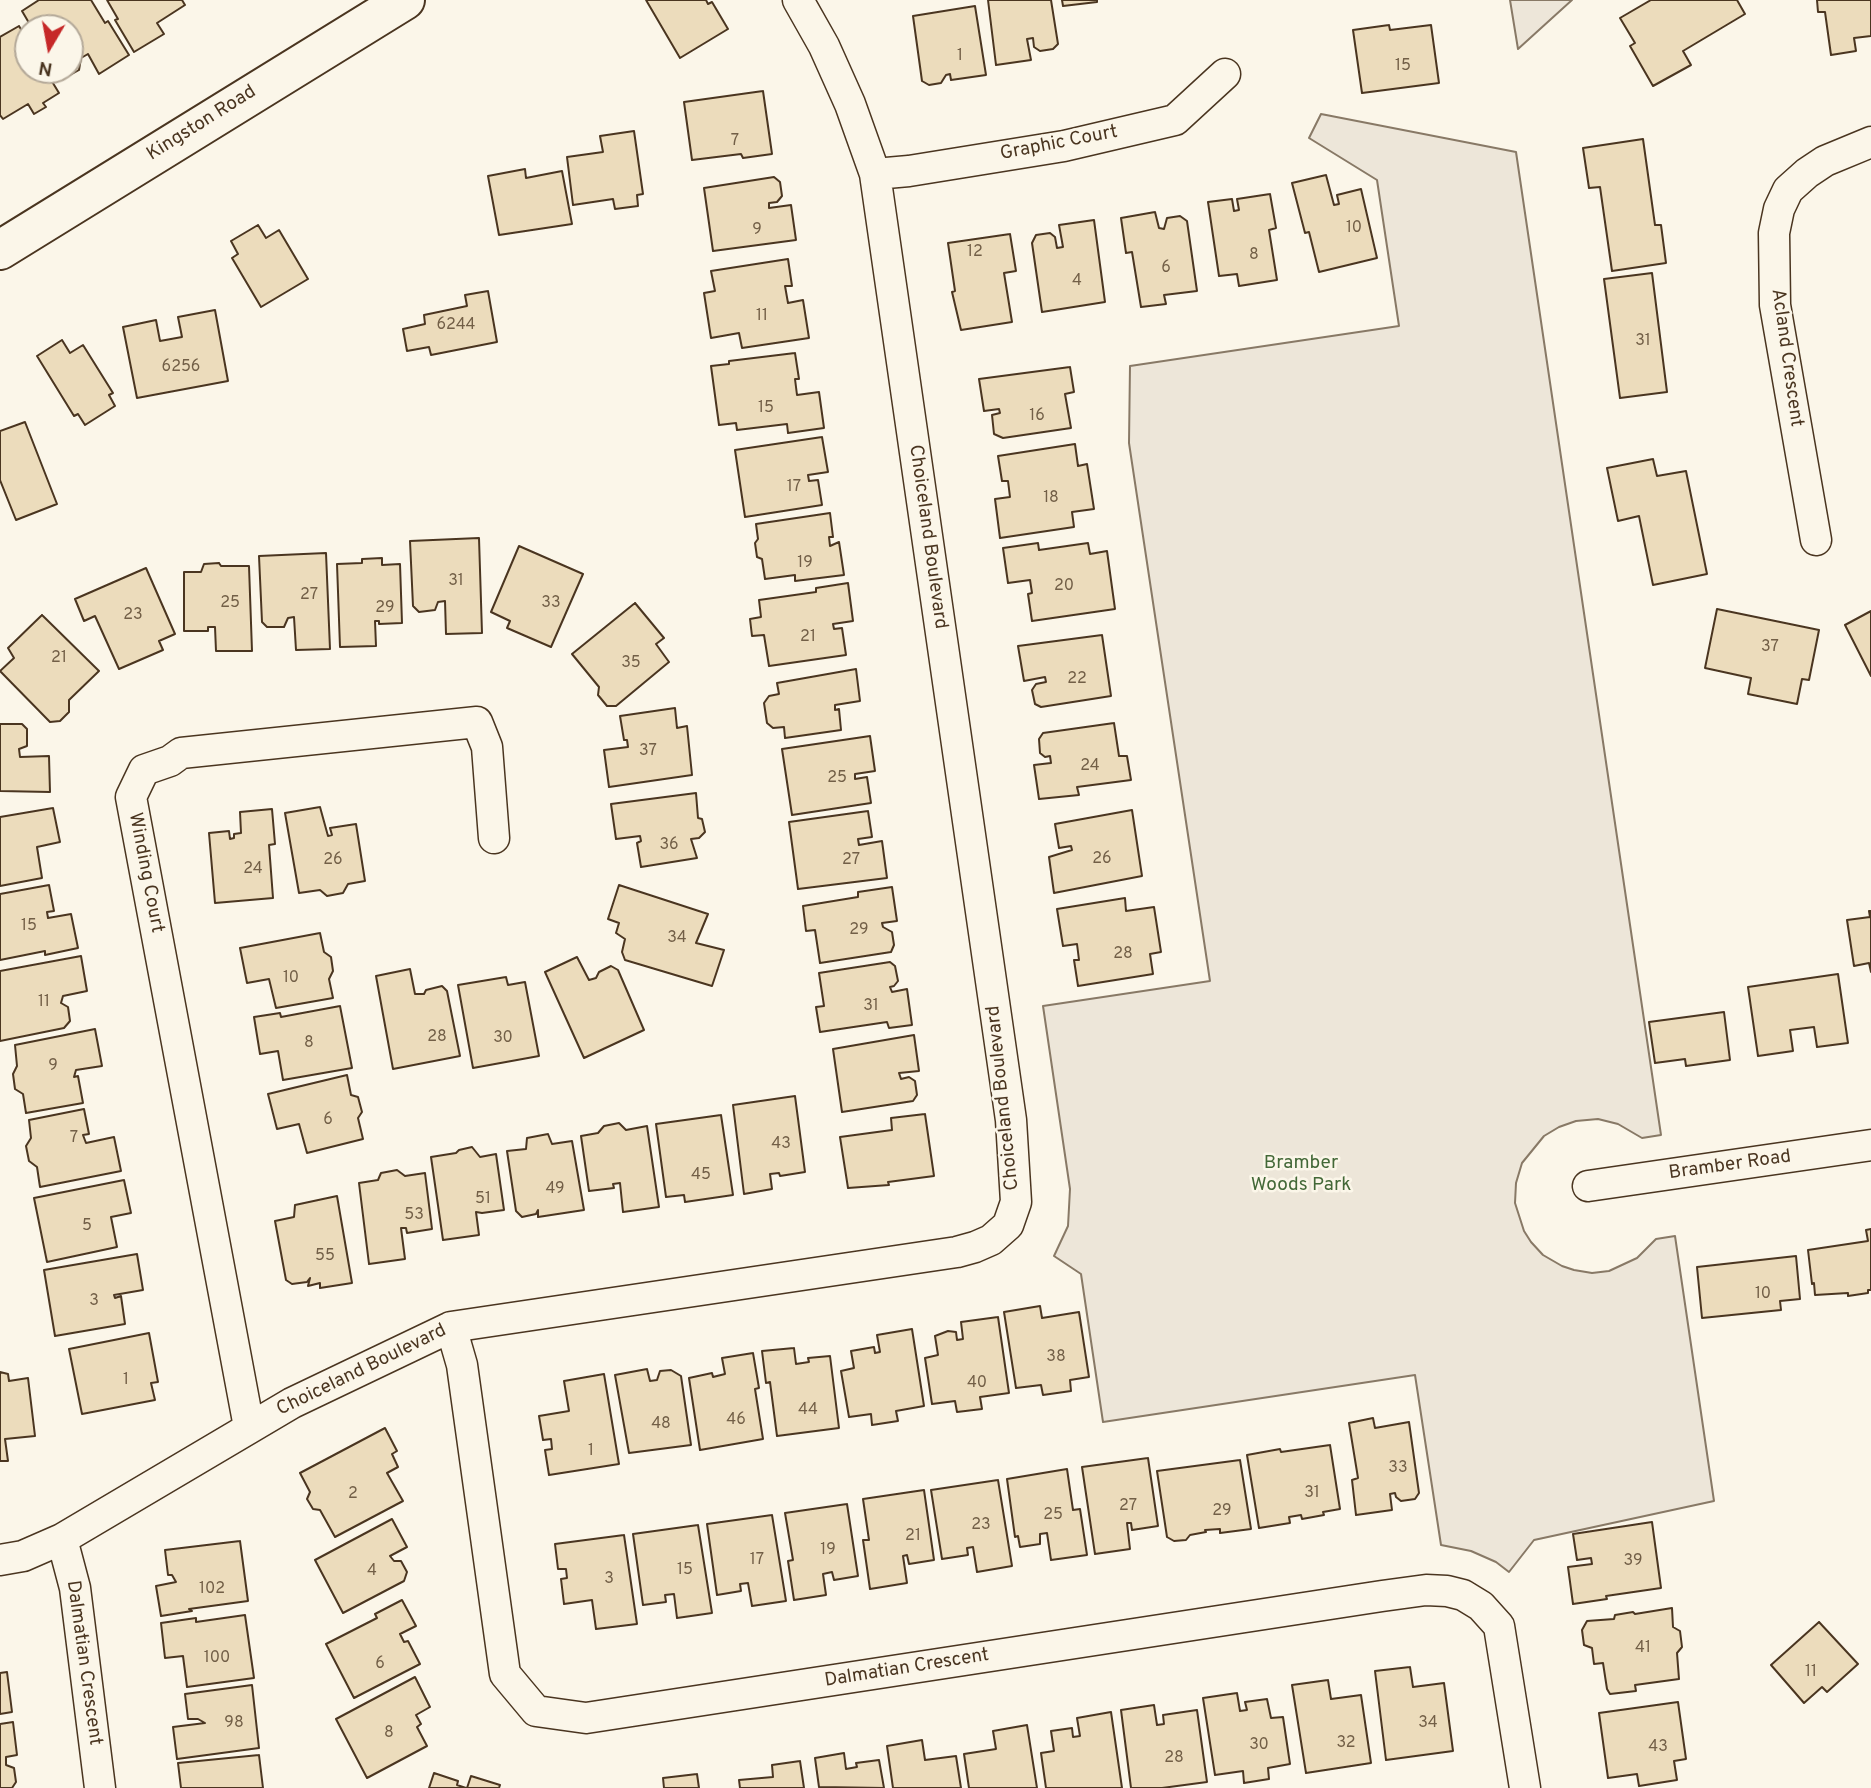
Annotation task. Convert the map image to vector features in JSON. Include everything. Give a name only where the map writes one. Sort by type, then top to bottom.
[{"type":"street","name":"Kingston Road","points":[[0,250],[405,0]]},
{"type":"street","name":"Choiceland Boulevard","points":[[0,1560],[23,1556],[62,1539],[292,1403],[451,1327],[957,1252],[991,1240],[1008,1225],[1016,1202],[1011,1120],[874,174],[850,104],[824,46],[797,0]]},
{"type":"street","name":"Graphic Court","points":[[874,174],[1064,146],[1174,120],[1226,74]]},
{"type":"street","name":"Acland Crescent","points":[[1816,540],[1775,305],[1774,233],[1779,209],[1788,190],[1825,161],[1871,142]]},
{"type":"street","name":"Winding Court","points":[[248,1427],[131,797],[145,770],[170,761],[181,753],[477,722],[487,747],[494,838]]},
{"type":"street","name":"Bramber Road","points":[[1588,1186],[1871,1146]]},
{"type":"street","name":"Dalmatian Crescent","points":[[451,1327],[462,1365],[505,1674],[536,1711],[586,1718],[1382,1596],[1437,1590],[1463,1595],[1481,1606],[1499,1626],[1525,1788]]},
{"type":"street","name":"Dalmatian Crescent","points":[[62,1539],[75,1588],[100,1788]]},
{"type":"green space","points":[[1510,0],[1572,0],[1518,49]]},
{"type":"green space","name":"Bramber Woods Park","points":[[1321,114],[1516,152],[1661,1135],[1642,1138],[1618,1124],[1598,1119],[1576,1121],[1559,1127],[1544,1136],[1522,1163],[1516,1183],[1515,1203],[1524,1231],[1531,1242],[1543,1255],[1574,1270],[1592,1273],[1609,1271],[1637,1258],[1656,1239],[1675,1236],[1714,1501],[1534,1540],[1509,1572],[1496,1562],[1471,1551],[1441,1545],[1415,1375],[1103,1422],[1081,1274],[1054,1256],[1068,1226],[1070,1189],[1043,1006],[1210,981],[1129,443],[1130,366],[1399,326],[1377,180],[1309,138]]},
{"type":"building","points":[[39,0],[91,0],[129,55],[99,74],[88,54],[84,56],[84,14],[24,14],[22,11]]},
{"type":"building","points":[[107,0],[182,0],[185,5],[157,23],[164,34],[134,52],[115,20],[118,19]]},
{"type":"building","points":[[646,0],[706,0],[708,4],[712,2],[728,29],[680,58]]},
{"type":"building","points":[[988,0],[1051,0],[1058,44],[1053,49],[1040,51],[1034,47],[1033,38],[1027,39],[1031,60],[996,65]]},
{"type":"building","points":[[1062,0],[1097,0],[1097,2],[1063,6]]},
{"type":"building","points":[[1651,0],[1737,0],[1745,14],[1683,51],[1691,65],[1653,86],[1630,46],[1635,43],[1620,18]]},
{"type":"building","points":[[1817,0],[1871,0],[1871,36],[1854,38],[1856,51],[1831,55],[1825,12],[1818,12]]},
{"type":"building","points":[[975,6],[986,75],[951,80],[950,74],[946,75],[941,83],[929,85],[922,81],[913,16]]},
{"type":"building","points":[[1389,25],[1390,30],[1431,25],[1439,83],[1362,93],[1353,30]]},
{"type":"building","points":[[14,29],[14,84],[54,84],[59,93],[43,103],[46,107],[34,114],[28,104],[3,119],[0,115],[0,37]]},
{"type":"building","points":[[763,91],[772,154],[743,158],[741,154],[692,160],[684,102]]},
{"type":"building","points":[[634,131],[643,194],[637,195],[638,206],[615,209],[613,199],[573,205],[567,157],[603,152],[600,136]]},
{"type":"building","points":[[1643,139],[1655,225],[1661,225],[1666,263],[1612,271],[1600,187],[1589,188],[1583,148]]},
{"type":"building","points":[[525,169],[526,178],[562,171],[572,224],[499,235],[488,176]]},
{"type":"building","points":[[1326,175],[1334,205],[1339,204],[1337,195],[1361,189],[1377,258],[1319,272],[1292,183]]},
{"type":"building","points":[[774,177],[780,182],[782,196],[777,202],[769,203],[769,208],[791,205],[796,240],[713,251],[704,188]]},
{"type":"building","points":[[1270,194],[1276,228],[1269,230],[1277,280],[1239,286],[1237,274],[1219,276],[1208,202],[1232,199],[1234,211],[1239,210],[1237,199]]},
{"type":"building","points":[[1155,212],[1159,228],[1164,229],[1167,218],[1180,216],[1187,221],[1197,291],[1164,295],[1166,304],[1141,307],[1132,252],[1126,253],[1121,218]]},
{"type":"building","points":[[1094,220],[1105,302],[1042,312],[1032,243],[1036,235],[1050,233],[1055,237],[1057,248],[1063,247],[1059,225]]},
{"type":"building","points":[[258,225],[266,238],[279,230],[308,279],[261,307],[232,258],[238,254],[231,241]]},
{"type":"building","points":[[1010,234],[1016,271],[1004,273],[1012,322],[961,330],[952,292],[955,291],[948,243]]},
{"type":"building","points":[[788,259],[792,286],[785,286],[788,303],[803,300],[809,338],[742,348],[739,333],[711,338],[704,293],[715,291],[711,271]]},
{"type":"building","points":[[1652,273],[1667,392],[1620,398],[1604,279]]},
{"type":"building","points":[[488,291],[497,342],[431,355],[429,347],[407,351],[403,329],[425,324],[424,315],[467,306],[465,295]]},
{"type":"building","points":[[215,310],[228,381],[137,398],[123,327],[156,320],[160,341],[182,337],[178,317]]},
{"type":"building","points":[[62,340],[70,353],[83,345],[113,393],[109,395],[115,406],[85,425],[78,414],[74,416],[37,356]]},
{"type":"building","points":[[795,353],[799,379],[795,379],[797,395],[819,392],[824,428],[788,433],[787,424],[737,430],[736,423],[719,425],[711,366],[729,364],[729,361]]},
{"type":"building","points":[[1070,367],[1074,392],[1065,394],[1071,428],[1003,438],[994,434],[992,415],[1000,413],[999,409],[984,411],[979,379]]},
{"type":"building","points":[[25,422],[57,504],[16,520],[0,480],[0,431]]},
{"type":"building","points":[[822,437],[828,472],[808,475],[809,481],[818,480],[822,505],[745,517],[735,450]]},
{"type":"building","points":[[1075,444],[1078,466],[1087,464],[1094,509],[1072,512],[1074,527],[1000,538],[995,499],[1010,497],[1008,481],[1002,481],[998,456]]},
{"type":"building","points":[[1653,459],[1657,476],[1686,471],[1707,574],[1653,585],[1639,516],[1618,521],[1607,468]]},
{"type":"building","points":[[830,513],[833,537],[829,537],[830,546],[839,542],[844,575],[795,581],[795,575],[765,579],[762,559],[757,557],[756,524]]},
{"type":"building","points":[[479,538],[482,633],[446,634],[445,601],[438,602],[435,610],[419,612],[413,606],[410,541]]},
{"type":"building","points":[[1038,543],[1039,550],[1088,543],[1090,554],[1107,551],[1115,609],[1032,621],[1028,594],[1032,593],[1030,580],[1008,583],[1003,548]]},
{"type":"building","points":[[519,546],[583,574],[551,647],[507,628],[510,621],[491,612]]},
{"type":"building","points":[[326,553],[330,649],[296,650],[294,617],[288,618],[284,627],[267,627],[262,622],[259,556]]},
{"type":"building","points":[[382,558],[382,565],[400,564],[402,623],[379,624],[379,621],[375,621],[376,646],[340,647],[337,564],[362,563],[362,559]]},
{"type":"building","points":[[219,563],[221,566],[249,566],[252,651],[216,651],[215,627],[208,627],[208,631],[184,631],[184,572],[201,572],[204,564]]},
{"type":"building","points":[[146,568],[175,634],[159,641],[163,650],[119,669],[95,616],[84,621],[75,599]]},
{"type":"building","points":[[848,583],[853,621],[833,624],[834,629],[842,628],[846,655],[769,666],[764,635],[752,636],[750,619],[761,617],[759,600],[816,592],[816,588]]},
{"type":"building","points":[[635,603],[664,638],[656,644],[669,662],[616,706],[607,706],[598,695],[599,687],[572,654]]},
{"type":"building","points":[[1717,609],[1819,630],[1809,680],[1802,679],[1797,704],[1748,694],[1751,678],[1705,668]]},
{"type":"building","points":[[1871,611],[1871,676],[1845,625]]},
{"type":"building","points":[[42,615],[99,671],[69,700],[69,712],[60,721],[50,722],[0,671],[14,658],[8,648]]},
{"type":"building","points":[[1102,635],[1111,696],[1041,707],[1035,704],[1032,690],[1036,684],[1046,682],[1045,677],[1024,681],[1018,646]]},
{"type":"building","points":[[856,669],[860,701],[835,705],[835,710],[839,709],[841,730],[785,738],[784,727],[773,728],[767,723],[764,703],[769,696],[779,694],[777,683]]},
{"type":"building","points":[[675,708],[677,728],[687,726],[692,775],[609,787],[604,750],[628,747],[627,740],[624,740],[620,716]]},
{"type":"building","points":[[1114,723],[1119,756],[1127,756],[1131,780],[1077,787],[1079,795],[1039,799],[1034,765],[1051,763],[1050,756],[1045,757],[1040,753],[1039,739],[1043,733]]},
{"type":"building","points":[[0,724],[22,724],[27,729],[27,746],[19,749],[20,757],[49,756],[50,792],[0,791]]},
{"type":"building","points":[[870,736],[875,771],[855,774],[855,779],[867,777],[871,803],[792,815],[782,749]]},
{"type":"building","points":[[696,793],[698,818],[702,819],[705,832],[699,838],[691,839],[697,858],[641,867],[637,843],[641,841],[640,836],[616,839],[611,804]]},
{"type":"building","points":[[320,807],[328,836],[332,835],[330,828],[356,824],[365,881],[348,884],[343,893],[327,896],[320,890],[299,893],[285,813]]},
{"type":"building","points":[[53,808],[60,842],[37,847],[42,878],[0,886],[0,817]]},
{"type":"building","points":[[272,809],[275,844],[269,845],[273,898],[215,903],[209,833],[229,831],[230,839],[234,838],[234,834],[241,833],[240,812]]},
{"type":"building","points":[[1132,810],[1142,876],[1054,893],[1049,857],[1072,850],[1071,846],[1059,848],[1055,824]]},
{"type":"building","points":[[868,811],[872,837],[858,839],[859,845],[882,841],[887,878],[798,889],[789,822]]},
{"type":"building","points":[[49,885],[54,911],[47,912],[48,918],[71,914],[78,948],[0,960],[0,894]]},
{"type":"building","points":[[619,885],[708,914],[696,943],[724,950],[712,986],[625,960],[622,952],[625,939],[616,933],[619,923],[608,919]]},
{"type":"building","points":[[892,887],[897,921],[882,923],[883,927],[892,932],[894,945],[891,952],[820,963],[815,930],[806,931],[803,906],[858,897],[858,892]]},
{"type":"building","points":[[1125,898],[1126,911],[1154,907],[1161,952],[1150,954],[1153,974],[1078,986],[1074,960],[1079,960],[1077,944],[1063,946],[1057,909]]},
{"type":"building","points":[[1871,911],[1871,972],[1869,963],[1854,966],[1847,920],[1870,917]]},
{"type":"building","points":[[320,933],[324,952],[331,957],[333,971],[329,979],[333,998],[276,1008],[269,979],[247,983],[240,948]]},
{"type":"building","points":[[81,956],[87,991],[63,996],[61,1003],[68,1007],[70,1021],[64,1028],[0,1041],[0,971]]},
{"type":"building","points":[[577,957],[589,980],[611,966],[618,970],[644,1030],[584,1058],[545,972]]},
{"type":"building","points":[[890,962],[895,966],[898,981],[890,987],[892,992],[907,989],[912,1025],[889,1028],[887,1022],[820,1032],[816,1007],[824,1006],[819,973]]},
{"type":"building","points":[[410,969],[415,994],[424,994],[426,990],[442,986],[447,991],[460,1056],[393,1069],[376,976]]},
{"type":"building","points":[[1838,974],[1848,1043],[1817,1047],[1814,1027],[1790,1030],[1793,1051],[1758,1056],[1748,987]]},
{"type":"building","points":[[506,977],[508,985],[525,982],[539,1056],[473,1068],[458,985]]},
{"type":"building","points":[[340,1006],[352,1068],[283,1080],[278,1051],[260,1054],[254,1017],[280,1013],[281,1017]]},
{"type":"building","points":[[1724,1012],[1730,1060],[1686,1066],[1685,1059],[1655,1063],[1649,1022]]},
{"type":"building","points":[[95,1029],[102,1066],[76,1070],[74,1077],[78,1076],[83,1103],[26,1113],[23,1094],[15,1089],[15,1045]]},
{"type":"building","points":[[914,1035],[919,1071],[899,1073],[901,1079],[909,1077],[915,1081],[917,1095],[913,1101],[842,1112],[833,1049]]},
{"type":"building","points":[[347,1075],[351,1095],[358,1097],[362,1112],[358,1118],[363,1139],[307,1153],[299,1124],[277,1129],[268,1094]]},
{"type":"building","points":[[795,1096],[805,1172],[780,1176],[779,1173],[770,1174],[772,1189],[744,1194],[733,1105]]},
{"type":"building","points":[[84,1109],[89,1134],[83,1135],[86,1143],[114,1137],[121,1171],[40,1187],[37,1167],[29,1161],[26,1146],[31,1138],[29,1120]]},
{"type":"building","points":[[925,1114],[934,1176],[888,1182],[889,1185],[848,1188],[840,1137],[892,1130],[891,1118]]},
{"type":"building","points":[[721,1115],[733,1195],[685,1202],[684,1195],[666,1197],[656,1124]]},
{"type":"building","points":[[619,1123],[626,1130],[647,1126],[659,1207],[623,1212],[620,1183],[613,1184],[614,1188],[589,1191],[581,1136],[598,1133],[604,1126]]},
{"type":"building","points":[[548,1134],[552,1144],[572,1141],[584,1210],[538,1217],[538,1210],[536,1214],[522,1217],[516,1211],[507,1151],[526,1149],[527,1138]]},
{"type":"building","points":[[472,1147],[480,1157],[496,1154],[504,1210],[476,1212],[479,1235],[443,1240],[431,1157]]},
{"type":"building","points":[[397,1170],[405,1176],[425,1173],[432,1229],[407,1233],[406,1228],[401,1228],[405,1259],[369,1264],[359,1183],[378,1180],[381,1173]]},
{"type":"building","points":[[124,1180],[131,1213],[111,1217],[117,1247],[47,1262],[34,1198]]},
{"type":"building","points":[[337,1196],[352,1283],[320,1288],[320,1283],[308,1286],[310,1278],[307,1282],[292,1284],[286,1280],[275,1221],[294,1217],[295,1205]]},
{"type":"building","points":[[1871,1229],[1871,1290],[1868,1290],[1868,1293],[1848,1296],[1848,1293],[1815,1295],[1808,1250],[1868,1241],[1866,1230]]},
{"type":"building","points":[[137,1254],[143,1290],[114,1295],[115,1298],[121,1296],[125,1324],[55,1336],[44,1270]]},
{"type":"building","points":[[1796,1256],[1800,1299],[1780,1301],[1781,1310],[1702,1318],[1697,1267]]},
{"type":"building","points":[[1040,1306],[1042,1318],[1079,1312],[1089,1377],[1070,1380],[1071,1391],[1043,1395],[1041,1385],[1016,1388],[1004,1312]]},
{"type":"building","points":[[998,1317],[1009,1393],[980,1397],[982,1409],[957,1412],[955,1401],[932,1404],[925,1358],[938,1355],[935,1336],[948,1331],[956,1332],[957,1340],[963,1339],[961,1322]]},
{"type":"building","points":[[912,1329],[924,1406],[896,1411],[898,1421],[872,1425],[871,1414],[849,1417],[841,1371],[854,1368],[851,1351],[874,1347],[875,1353],[880,1352],[877,1335]]},
{"type":"building","points":[[149,1333],[158,1382],[151,1383],[155,1400],[82,1414],[69,1349]]},
{"type":"building","points":[[794,1348],[796,1364],[809,1362],[808,1358],[830,1356],[839,1428],[777,1436],[770,1382],[766,1383],[762,1351]]},
{"type":"building","points":[[753,1353],[759,1388],[755,1389],[763,1439],[700,1450],[689,1378],[712,1373],[713,1377],[725,1374],[722,1358]]},
{"type":"building","points":[[647,1369],[650,1381],[657,1380],[660,1371],[671,1370],[681,1376],[691,1445],[629,1453],[615,1375]]},
{"type":"building","points":[[0,1372],[8,1374],[9,1381],[28,1378],[35,1436],[5,1439],[8,1461],[0,1461]]},
{"type":"building","points":[[604,1374],[619,1464],[549,1475],[545,1450],[552,1449],[551,1439],[543,1440],[539,1416],[569,1411],[564,1381]]},
{"type":"building","points":[[1373,1418],[1375,1428],[1409,1422],[1419,1493],[1415,1499],[1401,1501],[1395,1493],[1390,1494],[1392,1510],[1356,1515],[1352,1480],[1358,1478],[1349,1423]]},
{"type":"building","points":[[385,1428],[397,1451],[392,1454],[398,1467],[387,1473],[403,1501],[335,1537],[320,1510],[313,1509],[307,1499],[310,1492],[300,1473]]},
{"type":"building","points":[[1330,1445],[1340,1509],[1302,1519],[1301,1515],[1289,1517],[1290,1523],[1259,1528],[1247,1455]]},
{"type":"building","points":[[1148,1458],[1158,1526],[1132,1530],[1131,1523],[1127,1523],[1130,1549],[1095,1554],[1082,1467]]},
{"type":"building","points":[[1240,1460],[1251,1529],[1220,1533],[1220,1529],[1205,1530],[1206,1532],[1190,1535],[1186,1540],[1174,1541],[1167,1537],[1157,1471]]},
{"type":"building","points":[[1067,1469],[1073,1510],[1080,1509],[1087,1555],[1051,1560],[1047,1533],[1040,1534],[1040,1544],[1020,1547],[1018,1536],[1015,1537],[1007,1479]]},
{"type":"building","points":[[998,1480],[1012,1566],[977,1572],[973,1547],[967,1548],[968,1555],[942,1559],[931,1490]]},
{"type":"building","points":[[924,1490],[934,1560],[909,1564],[907,1555],[903,1556],[907,1583],[870,1589],[863,1540],[869,1540],[863,1499]]},
{"type":"building","points":[[847,1504],[858,1576],[834,1580],[832,1572],[823,1574],[826,1595],[794,1600],[788,1561],[793,1560],[785,1513]]},
{"type":"building","points":[[772,1515],[786,1601],[752,1606],[748,1583],[740,1584],[741,1591],[717,1595],[707,1524]]},
{"type":"building","points":[[392,1519],[407,1547],[390,1556],[394,1561],[401,1561],[407,1572],[404,1581],[343,1613],[315,1560]]},
{"type":"building","points":[[1652,1522],[1661,1588],[1573,1604],[1568,1567],[1592,1564],[1591,1558],[1577,1560],[1573,1534]]},
{"type":"building","points":[[698,1525],[712,1613],[677,1618],[674,1594],[665,1595],[666,1602],[643,1605],[633,1534]]},
{"type":"building","points":[[624,1535],[637,1624],[596,1629],[592,1600],[564,1604],[561,1579],[567,1578],[566,1569],[558,1569],[555,1544]]},
{"type":"building","points":[[240,1541],[248,1601],[189,1609],[192,1611],[161,1616],[156,1586],[176,1582],[172,1575],[168,1575],[165,1550]]},
{"type":"building","points":[[402,1600],[416,1626],[400,1634],[404,1642],[408,1641],[420,1664],[354,1698],[326,1644],[377,1618],[375,1614]]},
{"type":"building","points":[[1672,1608],[1673,1627],[1680,1631],[1682,1647],[1677,1653],[1679,1679],[1635,1685],[1636,1691],[1610,1694],[1603,1663],[1594,1664],[1592,1648],[1584,1645],[1582,1630],[1587,1621],[1614,1619],[1615,1615]]},
{"type":"building","points":[[245,1615],[254,1678],[187,1687],[183,1656],[165,1658],[161,1623],[196,1618],[196,1622]]},
{"type":"building","points":[[1819,1622],[1858,1664],[1827,1692],[1822,1687],[1804,1703],[1771,1665]]},
{"type":"building","points":[[1410,1667],[1413,1687],[1444,1683],[1453,1751],[1386,1760],[1375,1671]]},
{"type":"building","points":[[7,1672],[12,1712],[0,1714],[0,1673]]},
{"type":"building","points":[[415,1677],[430,1707],[416,1715],[421,1724],[417,1727],[427,1746],[367,1778],[336,1719]]},
{"type":"building","points":[[1328,1680],[1331,1699],[1361,1695],[1371,1763],[1306,1773],[1292,1685]]},
{"type":"building","points":[[252,1685],[259,1748],[177,1759],[173,1727],[205,1723],[198,1719],[188,1719],[185,1694]]},
{"type":"building","points":[[1237,1693],[1240,1711],[1247,1710],[1245,1702],[1267,1699],[1271,1718],[1283,1717],[1290,1764],[1268,1768],[1269,1779],[1244,1783],[1243,1771],[1215,1775],[1203,1698]]},
{"type":"building","points":[[1678,1702],[1686,1759],[1674,1761],[1677,1780],[1639,1786],[1637,1774],[1608,1778],[1599,1713]]},
{"type":"building","points":[[1154,1705],[1157,1725],[1164,1724],[1163,1715],[1197,1710],[1207,1782],[1162,1788],[1131,1788],[1121,1710]]},
{"type":"building","points":[[1111,1712],[1122,1788],[1046,1788],[1041,1753],[1054,1751],[1051,1731],[1072,1728],[1073,1737],[1080,1736],[1077,1718]]},
{"type":"building","points":[[13,1722],[17,1755],[6,1757],[6,1765],[14,1768],[16,1782],[12,1788],[0,1788],[0,1724]]},
{"type":"building","points":[[1027,1725],[1037,1788],[969,1788],[964,1754],[996,1749],[993,1731]]},
{"type":"building","points":[[922,1740],[925,1760],[956,1756],[961,1788],[893,1788],[887,1746]]},
{"type":"building","points":[[844,1753],[846,1769],[857,1767],[856,1763],[879,1760],[884,1788],[819,1787],[815,1758]]},
{"type":"building","points":[[259,1755],[263,1788],[181,1788],[178,1763]]},
{"type":"building","points":[[800,1761],[804,1788],[740,1788],[739,1780],[773,1777],[772,1765]]},
{"type":"building","points":[[434,1773],[458,1781],[457,1785],[466,1788],[429,1788]]},
{"type":"building","points":[[697,1774],[699,1788],[664,1788],[663,1778]]},
{"type":"building","points":[[471,1776],[500,1785],[499,1788],[467,1788]]}]
